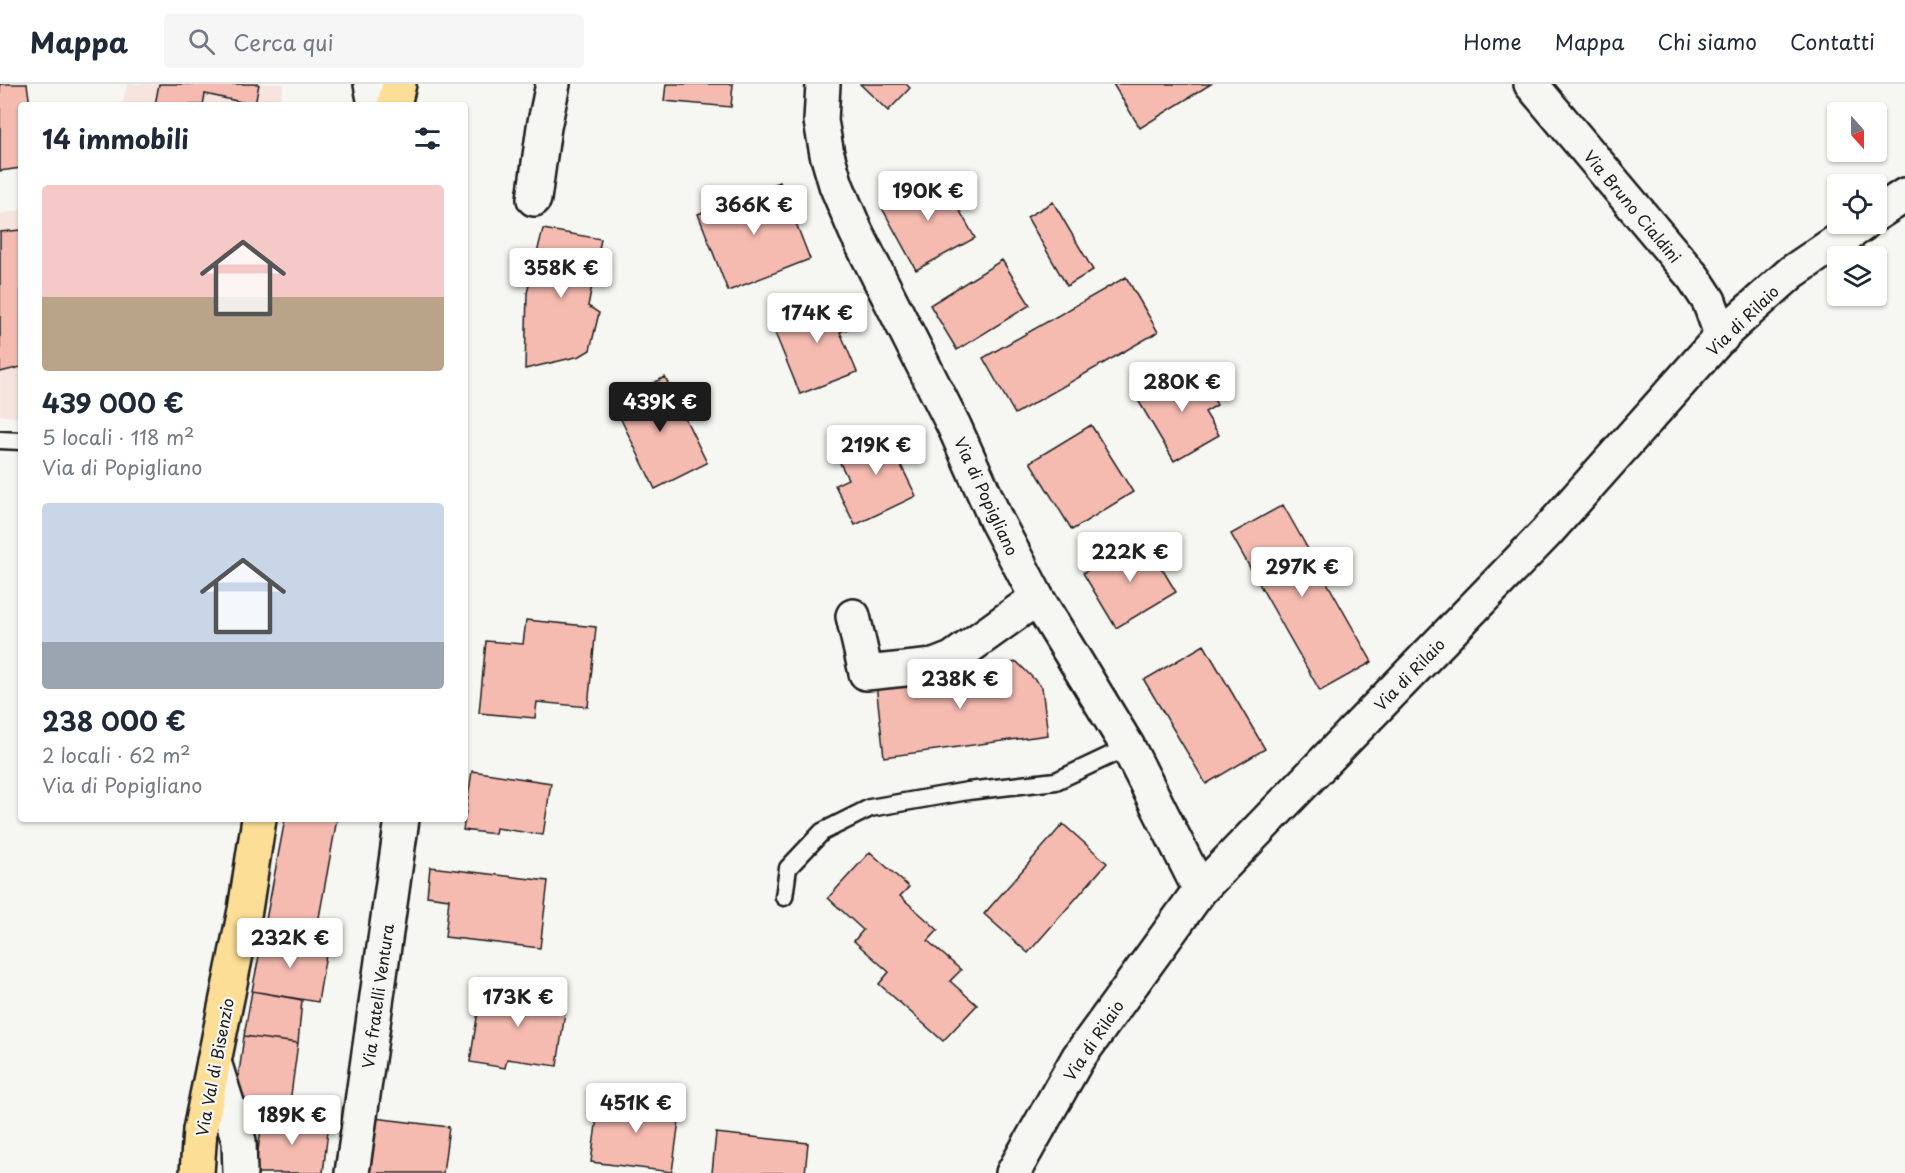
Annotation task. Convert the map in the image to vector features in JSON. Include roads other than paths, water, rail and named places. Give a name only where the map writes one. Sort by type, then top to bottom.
[{"type":"main road","points":[[395,102],[399,84]]},
{"type":"main road","name":"Via Val di Bisenzio","points":[[197,1173],[200,1130],[245,910],[260,822]]},
{"type":"street","points":[[371,84],[374,102]]},
{"type":"street","points":[[534,199],[544,126],[553,84]]},
{"type":"street","name":"Via di Popigliano","points":[[823,84],[821,120],[827,154],[836,185],[856,232],[954,426],[996,520],[1038,598],[1128,747],[1200,890]]},
{"type":"street","name":"Via Bruno Cialdini","points":[[1531,84],[1694,278],[1709,301],[1722,337]]},
{"type":"street","points":[[1887,207],[1905,195]]},
{"type":"street","name":"Via di Rilaio","points":[[1013,1173],[1078,1058],[1200,890],[1546,533],[1722,337],[1792,272],[1848,234]]},
{"type":"street","points":[[853,616],[866,673],[934,666],[952,659],[1038,598]]},
{"type":"street","name":"Via fratelli Ventura","points":[[352,1173],[402,822]]},
{"type":"street","points":[[214,1062],[239,1141],[240,1173]]},
{"type":"lane","points":[[0,440],[18,441]]},
{"type":"lane","points":[[784,897],[788,868],[822,832],[870,808],[968,791],[1056,781],[1128,747]]}]
